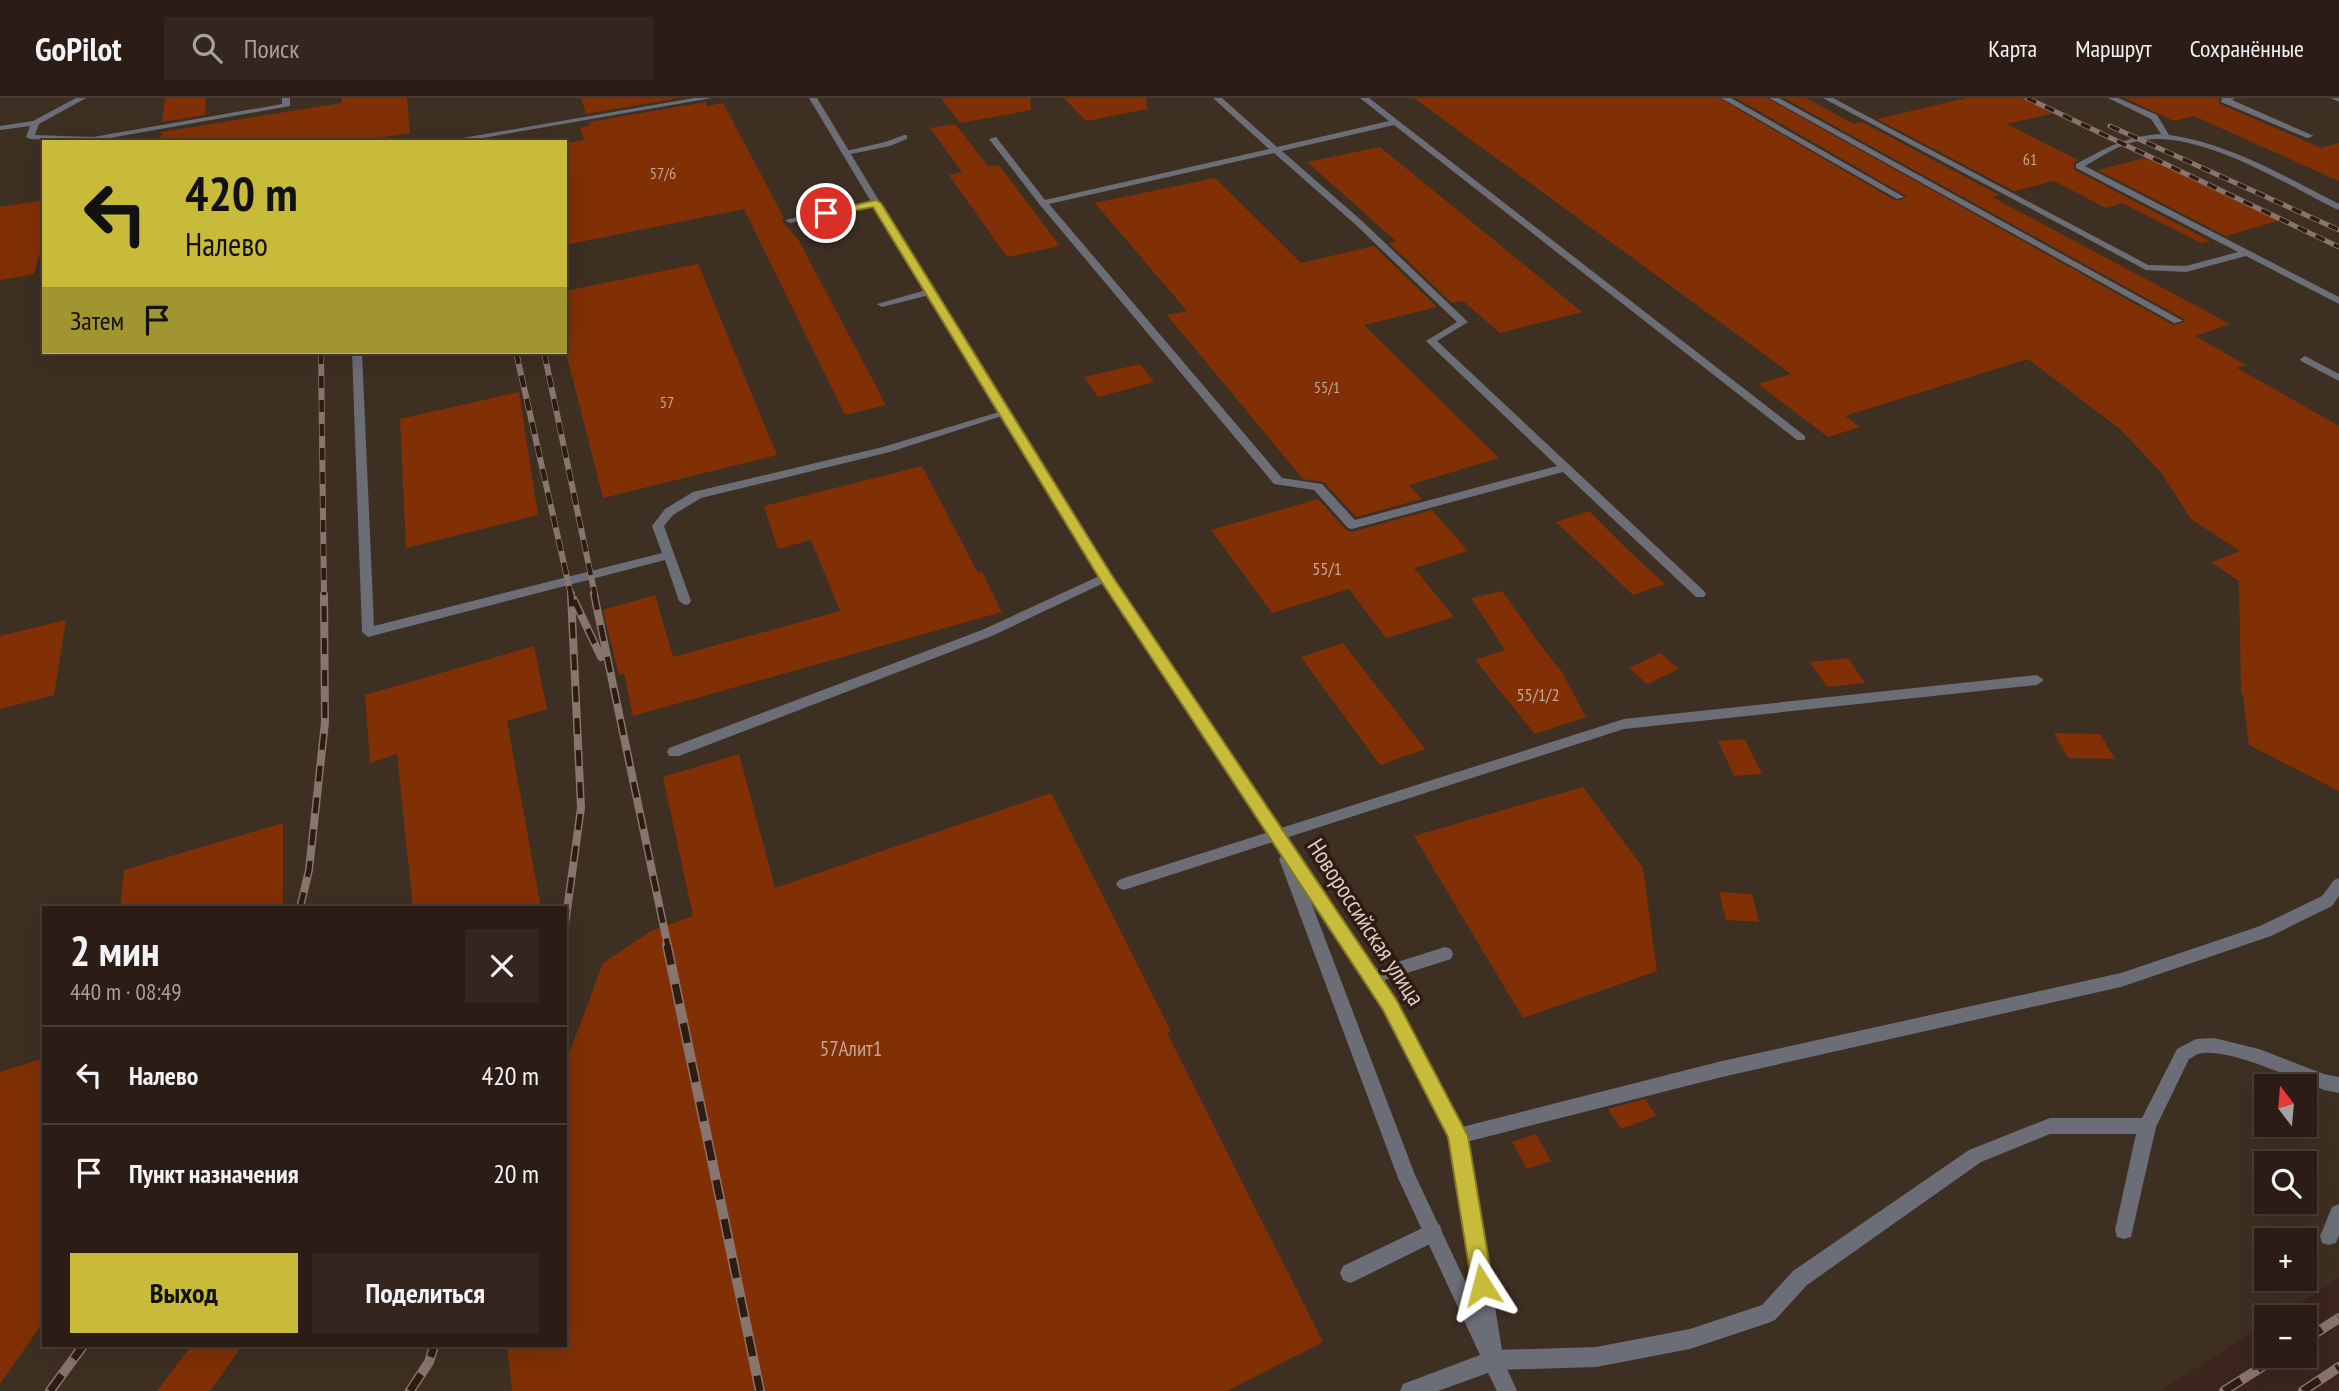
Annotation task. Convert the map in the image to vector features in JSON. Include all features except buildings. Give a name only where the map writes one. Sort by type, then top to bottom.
[{"type":"street","points":[[0,128],[35,123],[82,98]]},
{"type":"street","points":[[35,123],[30,137],[93,139],[286,106],[286,98]]},
{"type":"street","points":[[456,140],[708,98]]},
{"type":"street","name":"Новороссийская улица","points":[[813,98],[1003,414],[1106,578],[1390,1004],[1458,1136],[1495,1360]]},
{"type":"street","points":[[1217,98],[1359,223],[1463,322],[1431,341],[1700,594]]},
{"type":"street","points":[[1364,98],[1801,438]]},
{"type":"street","points":[[1726,98],[1900,197]]},
{"type":"street","points":[[1773,98],[2178,321]]},
{"type":"street","points":[[1827,98],[2149,268],[2186,269],[2247,253]]},
{"type":"street","points":[[2112,98],[2154,117],[2165,135]]},
{"type":"street","points":[[2231,98],[2224,100],[2310,136]]},
{"type":"street","points":[[1043,203],[1395,122]]},
{"type":"street","points":[[2339,207],[2249,163],[2194,141],[2165,135],[2122,143],[2079,166],[2339,301]]},
{"type":"street","points":[[846,152],[887,144],[904,137]]},
{"type":"street","points":[[993,139],[1043,203],[1278,481],[1318,487],[1352,525],[1567,467]]},
{"type":"street","points":[[790,220],[876,203]]},
{"type":"street","points":[[882,303],[930,292]]},
{"type":"street","points":[[357,354],[368,632],[569,583],[668,555]]},
{"type":"street","points":[[2305,359],[2339,378]]},
{"type":"street","points":[[685,601],[658,526],[669,512],[697,495],[886,450],[1003,414]]},
{"type":"street","points":[[674,752],[987,633],[1106,578]]},
{"type":"street","points":[[1124,884],[1624,724],[2037,680]]},
{"type":"street","name":"Новороссийская улица","points":[[1278,835],[1407,1178],[1495,1360],[1507,1391]]},
{"type":"street","points":[[1458,1136],[1722,1069],[2121,980],[2266,931],[2327,901],[2339,884]]},
{"type":"street","points":[[1372,977],[1445,954]]},
{"type":"street","points":[[2124,1230],[2147,1126],[2183,1053],[2200,1044],[2256,1056],[2338,1087]]},
{"type":"street","points":[[1410,1391],[1495,1360],[1596,1357],[1690,1339],[1768,1313],[1800,1278],[1975,1156],[2050,1126],[2147,1126]]},
{"type":"street","points":[[2329,1237],[2339,1213]]},
{"type":"street","points":[[1350,1273],[1433,1232]]},
{"type":"shaded area","points":[[0,98],[2339,98],[2339,1278],[2296,1305],[2254,1305],[2254,1332],[2160,1391],[0,1391]]},
{"type":"railway","points":[[2027,98],[2339,247]]},
{"type":"railway","points":[[2110,126],[2339,230]]},
{"type":"railway","points":[[321,354],[324,595]]},
{"type":"railway","points":[[516,354],[571,595]]},
{"type":"railway","points":[[544,354],[595,595]]},
{"type":"railway","points":[[300,906],[309,870],[325,722],[324,594]]},
{"type":"railway","points":[[567,910],[581,808],[571,594]]},
{"type":"railway","points":[[594,594],[668,947]]},
{"type":"railway","points":[[574,600],[601,657]]},
{"type":"railway","points":[[667,945],[760,1391]]},
{"type":"railway","points":[[2317,1332],[2339,1318]]},
{"type":"railway","points":[[50,1391],[82,1347]]},
{"type":"railway","points":[[410,1391],[429,1362],[434,1347]]},
{"type":"railway","points":[[2303,1391],[2339,1367]]},
{"type":"railway","points":[[2224,1391],[2260,1368]]},
{"type":"route","points":[[826,213],[876,203],[1106,578],[1390,1004],[1458,1136],[1482,1285]]}]
